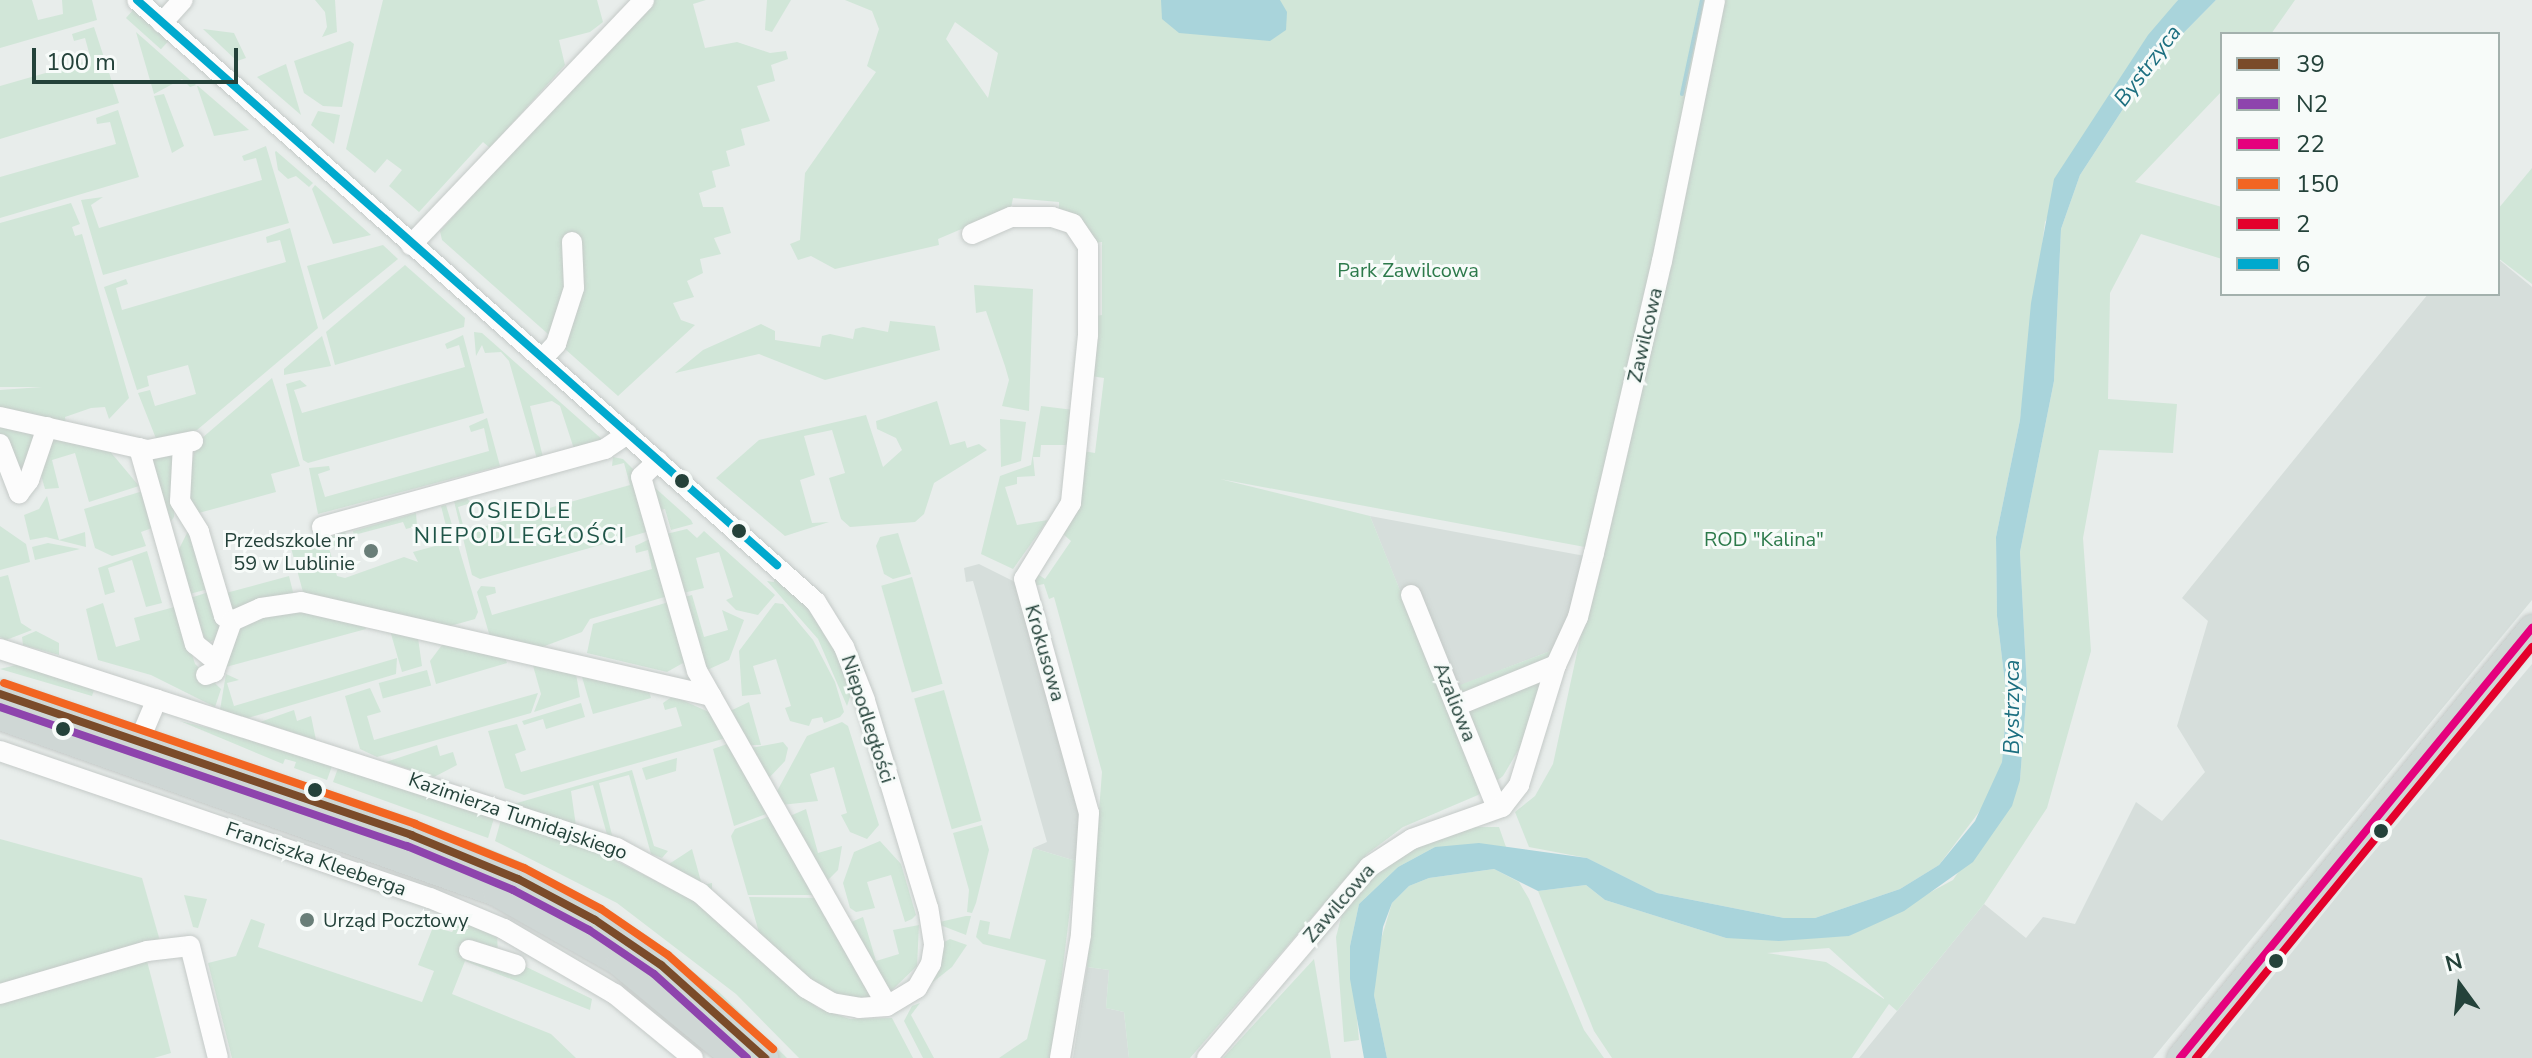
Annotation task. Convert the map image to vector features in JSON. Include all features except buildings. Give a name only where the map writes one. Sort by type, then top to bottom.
[{"type":"main road","points":[[2180,1058],[2532,628]]},
{"type":"main road","points":[[0,694],[140,739],[485,876],[612,958],[734,1058]]},
{"type":"main road","points":[[0,717],[568,905],[642,951],[707,1002],[765,1058]]},
{"type":"street","name":"Niepodległości","points":[[137,0],[411,245],[808,592],[844,647],[933,934],[933,955],[922,982],[885,1001]]},
{"type":"street","points":[[162,23],[183,0]]},
{"type":"street","points":[[411,245],[644,0]]},
{"type":"street","name":"Zawilcowa","points":[[1207,1058],[1369,867],[1412,839],[1497,808],[1519,785],[1556,665],[1578,617],[1594,553],[1662,261],[1715,0]]},
{"type":"street","name":"Krokusowa","points":[[972,234],[1011,217],[1052,217],[1073,224],[1088,246],[1088,335],[1071,503],[1024,579],[1089,813],[1081,935],[1060,1058]]},
{"type":"street","points":[[542,359],[556,344],[574,288],[572,242]]},
{"type":"street","points":[[0,417],[139,448],[157,450],[188,442],[180,501],[199,532],[224,616],[232,621]]},
{"type":"street","points":[[0,444],[19,493],[29,480],[47,427]]},
{"type":"street","points":[[322,527],[605,449],[627,434]]},
{"type":"street","points":[[139,448],[195,644],[211,667],[232,621],[261,608],[301,602],[711,696]]},
{"type":"street","points":[[658,461],[641,477],[697,671],[885,1001]]},
{"type":"street","name":"Azaliowa","points":[[1411,595],[1497,808]]},
{"type":"street","name":"Kazimierza Tumidajskiego","points":[[0,649],[617,848],[700,893],[820,997],[847,1007],[885,1001]]},
{"type":"street","points":[[1456,706],[1556,665]]},
{"type":"street","points":[[140,739],[157,699]]},
{"type":"street","name":"Franciszka Kleeberga","points":[[0,751],[430,898],[504,929],[615,994],[693,1058]]},
{"type":"street","points":[[0,994],[147,951],[190,946],[218,1058]]},
{"type":"street","points":[[469,950],[516,965]]},
{"type":"shaded area","points":[[2500,261],[2532,287],[2532,600],[2153,1058],[1859,1058],[1984,904],[2026,938],[2043,917],[2075,924],[2136,802],[2162,821],[2205,772],[2177,726],[2208,621],[2182,598],[2426,296],[2500,296]]},
{"type":"shaded area","points":[[1370,516],[1585,556],[1564,632],[1553,650],[1441,693]]},
{"type":"shaded area","points":[[979,564],[1019,584],[1084,817],[1076,861],[1033,848],[1047,842],[973,581],[966,582],[964,568]]},
{"type":"shaded area","points":[[2532,664],[2532,1058],[2207,1058],[2351,879]]},
{"type":"shaded area","points":[[1087,967],[1109,970],[1106,1008],[1124,1012],[1129,1058],[1073,1058]]},
{"type":"green space","points":[[0,0],[32,0],[38,20],[63,14],[62,0],[92,0],[97,20],[0,48]]},
{"type":"green space","points":[[315,0],[335,0],[337,32],[322,37],[327,27],[325,12]]},
{"type":"green space","points":[[383,0],[597,0],[603,22],[590,32],[559,40],[565,65],[490,148],[483,142],[419,212],[389,186],[402,170],[387,159],[375,173],[346,149]]},
{"type":"green space","points":[[649,0],[706,0],[693,4],[705,48],[737,42],[770,53],[786,51],[788,59],[771,65],[775,81],[757,86],[770,121],[741,129],[745,145],[726,151],[730,166],[712,171],[716,187],[699,193],[703,207],[723,207],[731,233],[714,238],[721,254],[700,259],[703,273],[687,281],[694,297],[673,303],[681,320],[695,325],[618,396],[442,240],[440,231]]},
{"type":"green space","points":[[767,0],[791,0],[772,32],[765,30]]},
{"type":"green space","name":"Park Zawilcowa","points":[[845,0],[1709,0],[1654,266],[1585,547],[1220,479],[1370,516],[1441,692],[1553,650],[1535,722],[1503,776],[1478,795],[1403,827],[1367,854],[1190,1058],[1129,1058],[1124,1012],[1106,1008],[1109,970],[1087,967],[1102,772],[1054,597],[1049,599],[1044,584],[1034,586],[1036,573],[1045,579],[1071,541],[1063,534],[1080,506],[1083,451],[1095,453],[1104,378],[1091,376],[1095,316],[1102,315],[1102,242],[1091,243],[1059,212],[1059,202],[1013,198],[1011,208],[938,239],[939,245],[835,269],[811,256],[798,260],[790,244],[800,240],[805,173],[876,72],[867,66],[879,29],[872,11]],"holes":[[[955,22],[998,53],[988,98],[946,39]]]},
{"type":"green space","name":"ROD \"Kalina\"","points":[[1718,0],[2178,0],[2112,94],[2045,222],[2020,420],[1996,537],[1997,616],[2007,700],[2002,762],[1991,796],[1939,865],[1900,889],[1815,918],[1784,918],[1657,893],[1587,858],[1529,847],[1515,812],[1535,796],[1553,764]]},
{"type":"green space","points":[[2216,0],[2295,0],[2272,32],[2220,32],[2220,93],[2135,182],[2220,206],[2220,258],[2141,234],[2110,293],[2108,399],[2177,404],[2173,453],[2099,450],[2083,538],[2091,651],[2047,808],[1984,904],[1897,1011],[1889,1004],[1852,1058],[1612,1058],[1594,1031],[1538,891],[1586,885],[1605,900],[1726,938],[1849,936],[1953,880],[2020,780],[2027,689],[2020,552],[2054,381],[2061,229],[2080,175],[2151,66]],"holes":[[[1829,948],[1884,999],[1826,962],[1767,953]]]},
{"type":"green space","points":[[134,9],[169,40],[161,49],[126,18]]},
{"type":"green space","points":[[94,27],[119,103],[0,139],[0,86],[91,60],[85,38],[74,41],[72,34]]},
{"type":"green space","points":[[203,29],[234,33],[246,58],[237,61]]},
{"type":"green space","points":[[136,32],[196,85],[190,87],[182,79],[154,94]]},
{"type":"green space","points":[[350,41],[354,44],[342,107],[323,106],[304,93],[294,61]]},
{"type":"green space","points":[[286,64],[301,115],[257,77]]},
{"type":"green space","points":[[198,86],[249,130],[214,136]]},
{"type":"green space","points":[[164,94],[184,146],[172,153],[154,96]]},
{"type":"green space","points":[[118,110],[139,177],[0,218],[0,177],[116,144],[110,122],[97,124],[96,118]]},
{"type":"green space","points":[[318,111],[340,115],[334,144],[311,125]]},
{"type":"green space","points":[[266,146],[289,223],[103,275],[81,200],[103,197],[91,205],[99,228],[262,180],[256,158],[244,161],[242,156]]},
{"type":"green space","points":[[275,152],[313,183],[309,187],[296,176],[288,179],[278,170]]},
{"type":"green space","points":[[2532,168],[2532,284],[2500,260],[2500,207]]},
{"type":"green space","points":[[315,185],[371,235],[333,244],[312,189]]},
{"type":"green space","points":[[71,203],[80,224],[72,227],[75,236],[82,234],[129,398],[109,419],[105,407],[91,408],[65,417],[66,424],[0,412],[0,390],[42,387],[0,387],[0,223]]},
{"type":"green space","points":[[290,228],[318,328],[197,430],[157,441],[138,393],[150,390],[155,406],[196,394],[188,365],[147,376],[149,386],[137,390],[104,287],[126,279],[128,284],[116,288],[122,310],[286,262],[280,240],[267,243],[266,237]]},
{"type":"green space","points":[[383,245],[398,259],[323,320],[307,266]]},
{"type":"green space","points":[[405,265],[465,318],[464,327],[335,365],[326,332]]},
{"type":"green space","points":[[974,285],[1033,289],[1029,411],[1002,406],[1009,380],[986,311],[976,313]]},
{"type":"green space","points":[[890,321],[935,326],[940,350],[825,380],[759,354],[675,373],[703,350],[761,324],[775,331],[775,340],[820,347],[822,336],[830,334],[853,339],[855,329],[863,327],[888,332]]},
{"type":"green space","points":[[474,332],[482,333],[604,441],[574,449],[560,406],[552,401],[530,406],[543,457],[537,459],[509,361],[501,352],[485,353],[482,345],[476,356]]},
{"type":"green space","points":[[463,335],[484,413],[308,463],[303,460],[286,384],[300,380],[307,386],[294,390],[302,413],[465,367],[459,345],[447,349],[445,344]]},
{"type":"green space","points":[[322,336],[331,366],[284,375],[284,369]]},
{"type":"green space","points":[[272,378],[300,466],[271,474],[276,492],[195,514],[186,498],[194,453],[202,438]]},
{"type":"green space","points":[[937,401],[950,445],[965,441],[967,448],[979,444],[987,450],[934,483],[924,514],[915,522],[850,527],[841,519],[829,478],[845,473],[832,430],[804,436],[815,475],[800,480],[812,523],[829,522],[785,536],[716,478],[759,440],[866,415],[883,467],[902,450],[896,438],[877,429],[876,421]]},
{"type":"green space","points":[[1041,406],[1074,410],[1068,445],[1041,445],[1040,457],[1033,457],[1035,476],[1017,477],[1017,484],[1005,487],[1017,525],[1048,520],[1013,569],[981,554],[1000,476],[1031,465]]},
{"type":"green space","points":[[487,418],[500,466],[318,514],[309,468],[329,466],[330,470],[318,474],[325,497],[489,451],[484,428],[471,432],[469,426]]},
{"type":"green space","points":[[1000,419],[1026,422],[1021,461],[1001,467]]},
{"type":"green space","points":[[0,422],[37,430],[24,467],[17,469],[0,437]]},
{"type":"green space","points":[[51,436],[108,449],[139,486],[89,502],[75,453],[52,460],[59,488],[45,489],[38,465]]},
{"type":"green space","points":[[175,454],[174,517],[171,521],[149,460]]},
{"type":"green space","points":[[613,457],[623,459],[635,471],[650,531],[480,579],[472,575],[454,501],[467,498],[471,503],[458,507],[465,532],[630,485],[624,463],[612,466]]},
{"type":"green space","points":[[653,486],[693,524],[671,530],[665,509],[655,511]]},
{"type":"green space","points":[[143,491],[155,527],[141,532],[146,546],[112,556],[95,548],[84,509]]},
{"type":"green space","points":[[47,496],[59,540],[85,532],[86,547],[46,537],[30,540],[24,515],[39,509]]},
{"type":"green space","points":[[446,505],[478,612],[475,619],[436,630],[303,592],[291,548],[345,532],[348,542],[329,548],[337,576],[345,578],[404,557],[418,562],[413,552],[450,542],[441,506]]},
{"type":"green space","points":[[416,513],[417,526],[406,529],[403,522],[354,535],[353,531]]},
{"type":"green space","points":[[0,526],[26,544],[30,562],[0,570]]},
{"type":"green space","points":[[189,529],[208,589],[186,595],[178,551]]},
{"type":"green space","points":[[687,529],[697,538],[704,531],[775,595],[758,615],[736,610],[726,600],[733,597],[719,552],[696,558],[704,588],[679,594],[666,534]]},
{"type":"green space","points":[[898,533],[911,574],[893,579],[884,574],[876,546],[880,537]]},
{"type":"green space","points":[[652,538],[668,596],[590,619],[582,632],[529,652],[490,637],[477,592],[481,586],[495,587],[496,593],[486,596],[492,615],[652,569],[648,550],[636,553],[635,546]]},
{"type":"green space","points":[[48,543],[80,549],[35,560],[32,547]]},
{"type":"green space","points":[[147,551],[162,603],[146,607],[132,560],[108,568],[115,592],[105,595],[98,568]]},
{"type":"green space","points":[[774,574],[813,614],[836,651],[852,691],[847,706],[818,639],[767,581],[774,582]]},
{"type":"green space","points":[[8,575],[21,623],[32,630],[6,640],[0,637],[0,577]]},
{"type":"green space","points":[[289,576],[294,596],[237,613],[230,609],[226,593]]},
{"type":"green space","points":[[912,577],[943,684],[912,693],[881,586]]},
{"type":"green space","points":[[209,592],[220,631],[217,639],[207,643],[187,599]]},
{"type":"green space","points":[[692,595],[704,637],[728,630],[722,610],[744,620],[729,660],[705,671],[680,598]]},
{"type":"green space","points":[[669,602],[691,679],[683,663],[667,672],[587,653],[593,624]]},
{"type":"green space","points":[[103,603],[116,647],[140,640],[134,618],[178,606],[195,664],[221,689],[215,707],[151,675],[98,660],[86,609]]},
{"type":"green space","points":[[775,603],[783,604],[813,640],[835,682],[844,712],[840,717],[824,723],[822,717],[812,719],[809,726],[790,721],[785,708],[791,706],[776,659],[753,666],[761,694],[742,696],[739,651]]},
{"type":"green space","points":[[292,607],[363,621],[366,629],[226,667],[242,621]]},
{"type":"green space","points":[[389,627],[418,638],[422,666],[402,672]]},
{"type":"green space","points":[[36,631],[59,643],[59,655],[23,645],[22,637]]},
{"type":"green space","points":[[445,641],[504,655],[507,663],[436,684],[430,661]]},
{"type":"green space","points":[[397,658],[396,674],[248,718],[220,710],[226,674],[239,680],[227,683],[234,706]]},
{"type":"green space","points":[[532,662],[576,674],[580,697],[534,712],[541,694]]},
{"type":"green space","points":[[20,664],[94,690],[92,696],[0,669]]},
{"type":"green space","points":[[427,670],[431,685],[383,698],[379,683]]},
{"type":"green space","points":[[582,677],[649,691],[651,698],[593,714]]},
{"type":"green space","points":[[370,688],[381,712],[367,716],[374,740],[538,693],[531,713],[377,757],[360,749],[345,696]]},
{"type":"green space","points":[[944,690],[981,821],[952,829],[914,699]]},
{"type":"green space","points":[[673,696],[711,713],[726,738],[524,795],[505,788],[488,731],[517,724],[526,750],[515,754],[521,772],[682,726],[676,707],[665,710],[663,703]]},
{"type":"green space","points":[[749,702],[761,745],[746,745],[728,712]]},
{"type":"green space","points":[[581,703],[585,717],[546,729],[543,719],[524,725],[522,721]]},
{"type":"green space","points":[[294,710],[297,721],[311,716],[316,740],[260,722]]},
{"type":"green space","points":[[180,721],[332,766],[327,780],[294,768],[296,762],[285,759],[283,764]]},
{"type":"green space","points":[[842,722],[848,726],[879,825],[867,839],[850,832],[841,815],[847,813],[834,767],[810,774],[818,801],[781,805],[775,795],[807,736]]},
{"type":"green space","points":[[783,742],[788,748],[785,761],[768,779],[746,749]]},
{"type":"green space","points":[[730,743],[769,813],[734,826],[713,749]]},
{"type":"green space","points":[[437,745],[440,756],[453,752],[457,765],[434,777],[386,762]]},
{"type":"green space","points":[[677,758],[676,771],[646,780],[642,768]]},
{"type":"green space","points":[[338,768],[494,818],[488,838],[333,782]]},
{"type":"green space","points":[[632,770],[654,846],[668,851],[662,858],[651,854],[629,775],[599,783],[613,839],[608,838],[593,785],[571,791],[576,826],[510,805]]},
{"type":"green space","points":[[806,809],[818,853],[842,846],[838,870],[827,881],[790,816]]},
{"type":"green space","points":[[770,816],[820,895],[748,895],[731,836],[735,829]]},
{"type":"green space","points":[[501,820],[611,858],[693,900],[818,1008],[850,1019],[892,1018],[913,1058],[799,1058],[736,994],[617,903],[495,841]]},
{"type":"green space","points":[[982,825],[989,850],[972,913],[967,912],[969,890],[953,833]]},
{"type":"green space","points":[[1463,827],[1499,827],[1506,847],[1435,847],[1398,867],[1359,904],[1350,946],[1359,1040],[1344,1042],[1336,937],[1345,903],[1390,858]]},
{"type":"green space","points":[[0,839],[142,878],[160,941],[0,988]]},
{"type":"green space","points":[[465,839],[526,864],[648,936],[720,993],[787,1058],[777,1058],[463,845]]},
{"type":"green space","points":[[880,841],[901,864],[916,915],[905,922],[891,875],[867,882],[875,908],[856,912],[850,908],[843,883],[854,852]]},
{"type":"green space","points":[[1033,848],[1076,861],[1051,1058],[999,1058],[1027,1039],[1046,960],[983,944],[976,937],[980,920],[990,922],[988,934],[1010,939]]},
{"type":"green space","points":[[692,849],[702,885],[712,883],[712,891],[666,866]]},
{"type":"green space","points":[[1494,869],[1519,882],[1529,899],[1584,1030],[1604,1058],[1387,1058],[1374,995],[1376,956],[1392,903],[1409,886],[1429,878]]},
{"type":"green space","points":[[184,895],[207,899],[198,928],[193,927]]},
{"type":"green space","points":[[749,897],[821,898],[874,994],[867,1003],[819,989],[760,936]]},
{"type":"green space","points":[[966,916],[971,916],[966,935],[935,923]]},
{"type":"green space","points":[[863,917],[876,961],[899,954],[893,930],[919,925],[917,966],[890,992],[849,923]]},
{"type":"green space","points":[[251,919],[265,924],[258,947],[422,1002],[434,971],[418,965],[433,927],[452,932],[461,919],[497,936],[498,953],[592,999],[590,1010],[465,961],[452,994],[551,1034],[576,1058],[232,1058],[208,963],[236,956]]},
{"type":"green space","points":[[950,939],[967,945],[952,967],[923,990],[940,944]]},
{"type":"green space","points":[[1314,959],[1331,1058],[1223,1058]]},
{"type":"green space","points":[[147,961],[171,1053],[154,1058],[0,1058],[0,999]]},
{"type":"green space","points":[[920,1003],[911,1015],[934,1058],[923,1058],[904,1021],[912,1006]]},
{"type":"water","points":[[1161,0],[1280,0],[1287,12],[1286,30],[1270,41],[1179,33],[1162,19]]},
{"type":"water","name":"Bystrzyca","points":[[2178,0],[2216,0],[2151,66],[2080,175],[2061,229],[2054,381],[2020,552],[2027,689],[2020,780],[2012,806],[1973,862],[1904,911],[1849,936],[1779,941],[1726,938],[1605,900],[1586,885],[1538,891],[1494,869],[1429,878],[1409,886],[1392,903],[1383,927],[1374,995],[1387,1058],[1364,1058],[1350,979],[1350,946],[1359,904],[1398,867],[1435,847],[1479,843],[1587,858],[1657,893],[1784,918],[1815,918],[1900,889],[1939,865],[1975,821],[2002,762],[2007,700],[1997,616],[1996,537],[2020,420],[2031,303],[2054,179],[2148,35]]},
{"type":"waterway","points":[[1682,94],[1702,0]]},
{"type":"transit line","name":"6","points":[[137,0],[777,565]]},
{"type":"transit line","name":"22","points":[[2180,1058],[2532,628]]},
{"type":"transit line","name":"2","points":[[2196,1058],[2532,647]]},
{"type":"transit line","name":"150","points":[[4,683],[415,824],[524,868],[601,909],[668,955],[773,1049]]},
{"type":"transit line","name":"39","points":[[0,694],[411,835],[518,879],[595,920],[661,965],[765,1058]]},
{"type":"transit line","name":"N2","points":[[0,707],[407,846],[513,890],[589,930],[654,974],[747,1058]]},
{"type":"place","name":"Przedszkole nr 59 w Lublinie","points":[[371,551]]},
{"type":"place","name":"Urząd Pocztowy","points":[[307,920]]},
{"type":"district","name":"OSIEDLE NIEPODLEGŁOŚCI","points":[[520,524]]}]
